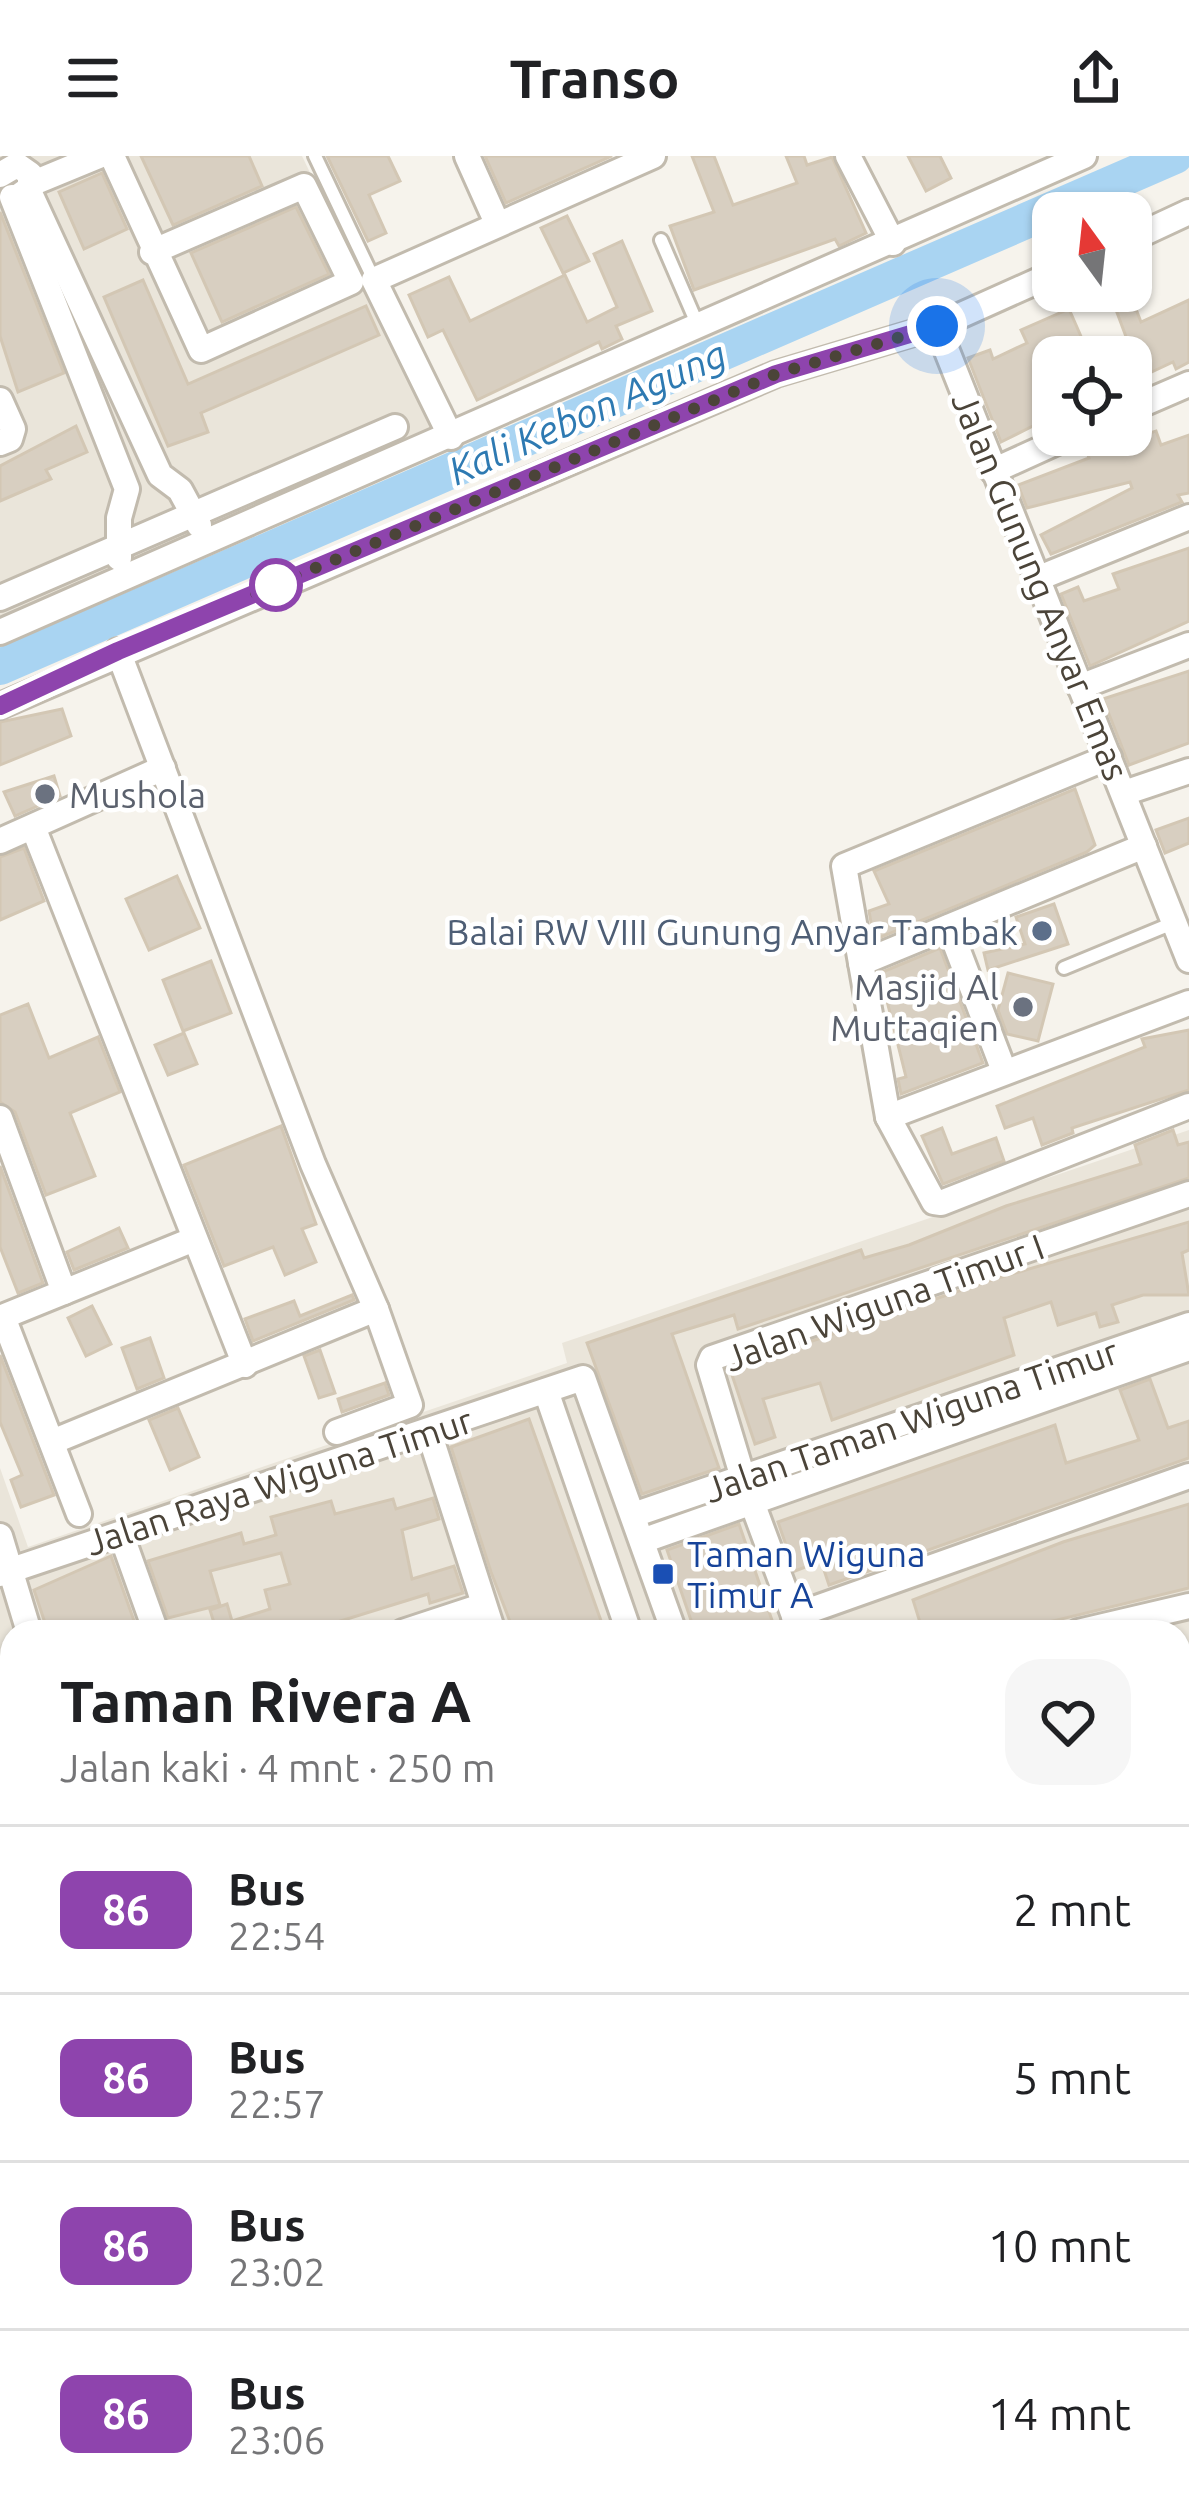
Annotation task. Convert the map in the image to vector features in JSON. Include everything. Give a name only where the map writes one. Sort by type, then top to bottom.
[{"type":"street","points":[[10,179],[46,156]]},
{"type":"street","points":[[10,179],[99,156]]},
{"type":"street","points":[[112,156],[152,252],[201,350],[352,282],[304,186],[152,252]]},
{"type":"street","points":[[466,156],[497,224]]},
{"type":"street","points":[[450,435],[374,280],[653,156]]},
{"type":"street","points":[[848,156],[893,243]]},
{"type":"street","points":[[0,632],[700,329],[1084,156]]},
{"type":"street","points":[[10,179],[160,475],[180,490],[208,543]]},
{"type":"street","points":[[10,179],[128,489],[117,547],[124,578]]},
{"type":"street","points":[[1152,229],[1189,212]]},
{"type":"street","points":[[0,706],[118,651],[776,374],[937,326],[1032,283]]},
{"type":"street","name":"Jalan Gunung Anyar Emas","points":[[937,326],[1189,960]]},
{"type":"street","points":[[1152,400],[1189,384]]},
{"type":"street","points":[[0,400],[13,429],[10,439],[0,443]]},
{"type":"street","points":[[0,598],[395,427]]},
{"type":"street","points":[[993,471],[1032,453]]},
{"type":"street","points":[[128,489],[160,475]]},
{"type":"street","points":[[1039,578],[1189,517]]},
{"type":"street","points":[[1080,687],[1189,645]]},
{"type":"street","points":[[118,651],[410,1405],[337,1432]]},
{"type":"street","points":[[1109,757],[850,862],[842,871],[888,1117],[934,1202],[1189,1106]]},
{"type":"street","points":[[0,841],[163,769]]},
{"type":"street","points":[[1124,794],[1189,771]]},
{"type":"street","points":[[33,826],[245,1365]]},
{"type":"street","points":[[861,963],[1144,846]]},
{"type":"street","points":[[949,927],[1004,1072]]},
{"type":"street","points":[[888,1117],[1189,1003]]},
{"type":"street","points":[[0,1118],[64,1292]]},
{"type":"street","name":"Jalan Wiguna Timur I","points":[[796,1620],[742,1478],[709,1365],[712,1358],[1189,1194]]},
{"type":"street","points":[[79,1514],[2,1317],[192,1240]]},
{"type":"street","points":[[52,1442],[376,1309]]},
{"type":"street","name":"Jalan Taman Wiguna Timur","points":[[642,1541],[752,1503],[1189,1325]]},
{"type":"street","name":"Jalan Taman Wiguna Timur","points":[[633,1515],[1052,1383],[1189,1348]]},
{"type":"street","name":"Jalan Raya Wiguna Timur","points":[[6,1572],[584,1378],[670,1620]]},
{"type":"street","points":[[546,1391],[625,1620]]},
{"type":"street","points":[[429,1432],[485,1620]]},
{"type":"street","points":[[808,1620],[1189,1476]]},
{"type":"street","points":[[121,1534],[152,1620]]},
{"type":"street","points":[[0,1537],[6,1572],[24,1620]]},
{"type":"street","points":[[1129,1620],[1189,1606]]},
{"type":"lane","points":[[315,156],[374,280]]},
{"type":"lane","points":[[661,240],[700,329]]},
{"type":"lane","points":[[1064,968],[1174,923]]},
{"type":"shaded area","points":[[0,156],[302,156],[433,428],[0,618]]},
{"type":"shaded area","points":[[1189,1130],[1189,1620],[0,1620],[0,1468],[28,1547],[567,1363],[562,1343]]},
{"type":"building","points":[[141,156],[249,156],[262,186],[173,225]]},
{"type":"building","points":[[327,156],[388,156],[400,181],[369,195],[386,233],[368,241]]},
{"type":"building","points":[[485,156],[612,156],[506,203]]},
{"type":"building","points":[[692,156],[714,156],[733,205],[797,183],[786,156],[804,156],[807,165],[832,157],[866,233],[839,246],[835,239],[694,290],[670,226],[714,212]]},
{"type":"building","points":[[908,156],[940,156],[951,178],[926,191]]},
{"type":"building","points":[[102,173],[127,229],[84,249],[59,192]]},
{"type":"building","points":[[296,207],[329,274],[222,322],[191,253]]},
{"type":"building","points":[[0,212],[64,373],[18,392],[0,336]]},
{"type":"building","points":[[567,216],[589,261],[563,273],[541,228]]},
{"type":"building","points":[[622,241],[652,311],[616,326],[622,339],[602,349],[599,342],[477,400],[443,330],[428,337],[409,295],[449,277],[470,321],[565,275],[587,322],[617,307],[594,254]]},
{"type":"building","points":[[143,280],[188,384],[366,306],[379,335],[201,413],[208,432],[168,446],[104,297]]},
{"type":"building","points":[[1189,300],[1189,362],[1176,369],[1173,362],[1152,372],[1152,336],[1126,336],[1117,312],[1137,312],[1141,322]]},
{"type":"building","points":[[1070,312],[1081,336],[1032,336],[1032,426],[1001,442],[968,358],[990,350],[993,359],[1027,343],[1021,330]]},
{"type":"building","points":[[76,426],[87,452],[46,470],[51,479],[0,501],[0,466]]},
{"type":"building","points":[[1156,431],[1161,445],[1189,435],[1189,493],[1178,495],[1182,502],[1051,554],[1041,535],[1132,488],[1130,482],[1027,508],[1018,485],[1088,456],[1152,456],[1152,432]]},
{"type":"building","points":[[1189,548],[1189,621],[1090,666],[1061,594],[1078,587],[1084,601],[1119,589],[1113,574]]},
{"type":"building","points":[[1189,671],[1189,743],[1129,765],[1103,699]]},
{"type":"building","points":[[62,709],[71,736],[0,765],[0,722]]},
{"type":"building","points":[[54,776],[60,796],[15,816],[4,792]]},
{"type":"building","points":[[1075,789],[1095,845],[1087,852],[874,940],[869,911],[889,904],[874,871]]},
{"type":"building","points":[[1189,818],[1189,843],[1165,853],[1156,830]]},
{"type":"building","points":[[24,848],[44,901],[0,920],[0,857]]},
{"type":"building","points":[[177,876],[200,928],[149,950],[126,899]]},
{"type":"building","name":"Balai RW VIII Gunung Anyar Tambak","points":[[1054,904],[1068,944],[988,970],[984,953],[1025,944],[1016,917]]},
{"type":"building","points":[[940,948],[983,1063],[901,1094],[898,1079],[906,1077],[880,973]]},
{"type":"building","points":[[211,961],[231,1013],[183,1031],[163,980]]},
{"type":"building","name":"Masjid Al Muttaqien","points":[[1008,973],[1053,984],[1038,1041],[1007,1034],[998,1010]]},
{"type":"building","points":[[28,1004],[49,1058],[98,1037],[120,1092],[70,1113],[95,1176],[46,1195],[15,1112],[0,1102],[0,1015]]},
{"type":"building","points":[[1189,1030],[1189,1090],[1072,1128],[1073,1133],[1042,1145],[1033,1118],[1005,1128],[997,1106],[1145,1047],[1142,1039]]},
{"type":"building","points":[[184,1033],[197,1064],[168,1075],[155,1045]]},
{"type":"building","points":[[281,1126],[316,1224],[302,1229],[316,1262],[285,1275],[273,1247],[224,1266],[184,1165]]},
{"type":"building","points":[[942,1128],[952,1154],[996,1138],[1004,1161],[943,1184],[922,1136]]},
{"type":"building","points":[[1173,1130],[1178,1145],[1189,1142],[1189,1178],[738,1329],[734,1315],[672,1334],[719,1468],[642,1494],[587,1343],[861,1250],[864,1258],[909,1245],[1006,1206],[1141,1164],[1135,1145]]},
{"type":"building","points":[[0,1166],[43,1283],[18,1293],[0,1247]]},
{"type":"building","points":[[1189,1222],[1189,1250],[1182,1253],[1189,1295],[1143,1295],[1112,1305],[1118,1322],[1100,1327],[1096,1313],[1058,1325],[1051,1302],[1004,1318],[1014,1355],[832,1420],[820,1383],[763,1399],[775,1437],[755,1444],[730,1369],[985,1282]]},
{"type":"building","points":[[119,1228],[128,1248],[74,1270],[67,1252]]},
{"type":"building","points":[[352,1295],[354,1300],[253,1341],[245,1319],[294,1301],[300,1316]]},
{"type":"building","points":[[92,1306],[111,1344],[86,1356],[68,1318]]},
{"type":"building","points":[[150,1338],[164,1378],[137,1389],[122,1348]]},
{"type":"building","points":[[320,1350],[335,1393],[319,1398],[304,1356]]},
{"type":"building","points":[[0,1355],[54,1495],[21,1507],[11,1480],[22,1475],[0,1422]]},
{"type":"building","points":[[1150,1379],[1168,1428],[1189,1421],[1189,1458],[829,1585],[821,1561],[795,1571],[778,1522],[1055,1425],[1066,1463],[1139,1440],[1120,1390]]},
{"type":"building","points":[[385,1383],[389,1395],[342,1412],[338,1399]]},
{"type":"building","points":[[178,1408],[199,1457],[170,1470],[149,1420]]},
{"type":"building","points":[[529,1419],[601,1620],[509,1620],[451,1447]]},
{"type":"building","points":[[433,1498],[439,1519],[402,1530],[412,1579],[454,1566],[463,1593],[430,1603],[428,1594],[344,1620],[235,1620],[270,1609],[265,1590],[290,1584],[281,1553],[210,1571],[220,1605],[168,1618],[148,1561],[241,1533],[244,1544],[276,1535],[271,1517],[331,1501],[335,1514],[393,1499],[396,1509]]},
{"type":"building","points":[[1189,1504],[1189,1588],[1057,1620],[919,1620],[913,1600],[1063,1542]]},
{"type":"building","points":[[739,1524],[772,1620],[691,1620],[667,1550]]},
{"type":"building","points":[[111,1556],[134,1620],[44,1620],[34,1590]]},
{"type":"building","points":[[227,1604],[232,1620],[213,1620],[210,1610]]},
{"type":"waterway","name":"Kali Kebon Agung","points":[[0,667],[1175,156]]},
{"type":"bus line","name":"86","points":[[0,706],[118,651],[776,374],[937,326]]},
{"type":"place","name":"Mushola","points":[[45,794]]},
{"type":"place","name":"Balai RW VIII Gunung Anyar Tambak","points":[[1042,931]]},
{"type":"place","name":"Masjid Al Muttaqien","points":[[1023,1007]]},
{"type":"place","name":"Taman Wiguna Timur A","points":[[663,1574]]},
{"type":"route","points":[[276,585],[256,593],[776,374],[937,326]]}]
